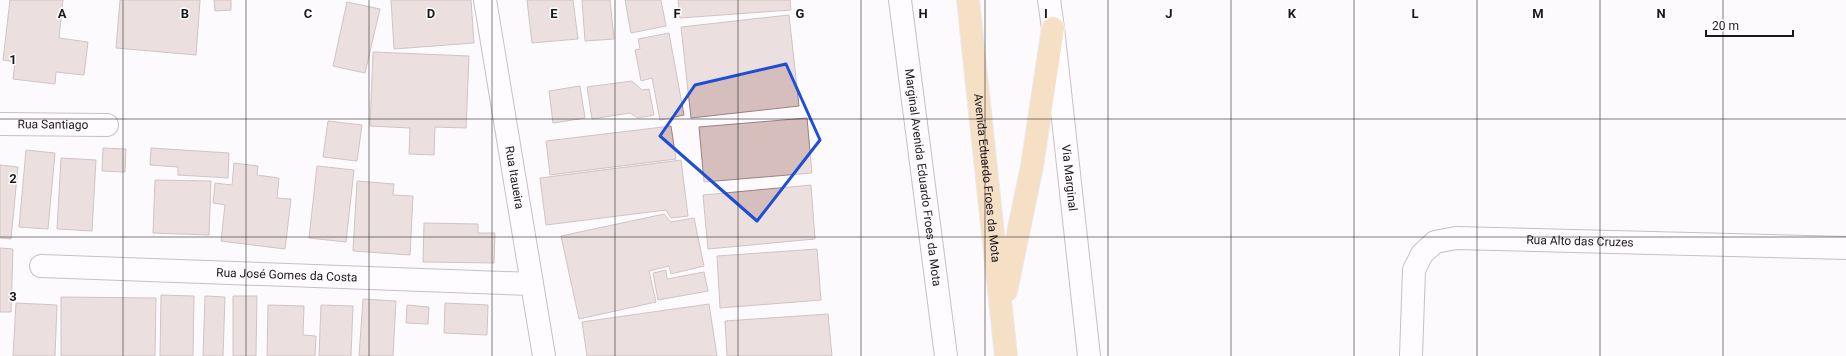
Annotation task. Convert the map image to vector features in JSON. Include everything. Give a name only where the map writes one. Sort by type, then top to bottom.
[{"type":"highway","name":"Avenida Eduardo Froes da Mota","points":[[968,0],[1006,356]]},
{"type":"highway","points":[[1002,312],[1032,166],[1054,28]]},
{"type":"street","name":"Rua Itaueira","points":[[485,0],[544,356]]},
{"type":"street","name":"Marginal Avenida Eduardo Froes da Mota","points":[[900,0],[946,356]]},
{"type":"street","name":"Via Marginal","points":[[1049,0],[1054,28],[1089,356]]},
{"type":"street","name":"Rua Santiago","points":[[0,124],[107,124]]},
{"type":"street","name":"Rua Alto das Cruzes","points":[[1412,356],[1414,270],[1422,254],[1435,242],[1456,238],[1846,248]]},
{"type":"street","name":"Rua José Gomes da Costa","points":[[41,266],[532,284]]},
{"type":"highlighted area","points":[[786,64],[820,140],[757,221],[660,136],[695,85]]},
{"type":"building","points":[[10,0],[63,0],[59,38],[88,42],[84,75],[56,72],[55,84],[13,79],[15,62],[3,60]]},
{"type":"building","points":[[120,0],[200,0],[196,55],[116,48]]},
{"type":"building","points":[[214,0],[231,0],[231,10],[215,11]]},
{"type":"building","points":[[391,0],[471,0],[474,43],[394,49]]},
{"type":"building","points":[[527,0],[573,0],[578,39],[532,43]]},
{"type":"building","points":[[582,0],[610,0],[614,39],[585,41]]},
{"type":"building","points":[[625,0],[661,0],[666,26],[631,33]]},
{"type":"building","points":[[678,0],[790,0],[791,10],[680,18]]},
{"type":"building","points":[[347,2],[380,9],[365,73],[333,66]]},
{"type":"building","points":[[789,15],[799,106],[691,118],[681,27]]},
{"type":"building","points":[[669,33],[684,115],[660,120],[652,78],[641,81],[635,50],[640,49],[638,39]]},
{"type":"building","points":[[373,52],[469,56],[466,128],[435,127],[434,155],[409,154],[410,128],[370,126]]},
{"type":"building","points":[[632,81],[642,90],[649,89],[654,115],[638,118],[630,113],[592,119],[587,87]]},
{"type":"building","points":[[580,86],[585,118],[553,123],[549,91]]},
{"type":"building","points":[[807,118],[812,173],[704,182],[699,127]]},
{"type":"building","points":[[328,121],[362,125],[357,161],[323,157]]},
{"type":"building","points":[[671,126],[676,159],[550,175],[546,141]]},
{"type":"building","points":[[103,148],[126,149],[125,172],[102,171]]},
{"type":"building","points":[[151,148],[229,153],[228,178],[178,175],[178,167],[150,165]]},
{"type":"building","points":[[26,150],[55,153],[48,229],[19,227]]},
{"type":"building","points":[[61,158],[96,160],[92,231],[57,229]]},
{"type":"building","points":[[681,160],[688,216],[671,218],[666,210],[546,225],[540,178]]},
{"type":"building","points":[[234,163],[258,166],[257,175],[279,178],[277,198],[291,199],[285,249],[221,241],[225,205],[213,203],[215,183],[232,185]]},
{"type":"building","points":[[0,165],[18,167],[11,239],[0,238]]},
{"type":"building","points":[[317,166],[354,170],[346,242],[309,238]]},
{"type":"building","points":[[155,180],[211,181],[209,235],[153,233]]},
{"type":"building","points":[[357,181],[394,184],[393,195],[413,196],[410,255],[353,251]]},
{"type":"building","points":[[811,185],[815,239],[708,249],[703,195]]},
{"type":"building","points":[[664,214],[671,222],[694,218],[704,266],[671,274],[669,266],[649,271],[656,302],[579,319],[561,236]]},
{"type":"building","points":[[424,223],[478,224],[478,233],[495,233],[494,263],[423,262]]},
{"type":"building","points":[[0,248],[13,249],[11,312],[0,312]]},
{"type":"building","points":[[817,249],[821,300],[720,308],[717,256]]},
{"type":"building","points":[[666,270],[667,279],[704,272],[708,291],[658,300],[653,273]]},
{"type":"building","points":[[161,295],[194,296],[193,356],[160,356]]},
{"type":"building","points":[[205,296],[225,297],[223,356],[203,356]]},
{"type":"building","points":[[233,296],[257,296],[256,356],[233,356]]},
{"type":"building","points":[[61,297],[156,298],[155,356],[61,356]]},
{"type":"building","points":[[363,299],[396,301],[393,356],[359,356]]},
{"type":"building","points":[[16,303],[57,305],[55,356],[13,356]]},
{"type":"building","points":[[445,303],[488,305],[487,335],[444,333]]},
{"type":"building","points":[[709,304],[717,356],[587,356],[582,322]]},
{"type":"building","points":[[268,305],[304,306],[303,335],[316,336],[315,356],[267,356]]},
{"type":"building","points":[[321,305],[353,306],[351,356],[319,356]]},
{"type":"building","points":[[407,305],[429,307],[428,324],[406,323]]},
{"type":"building","points":[[828,314],[832,356],[727,356],[725,321]]}]
